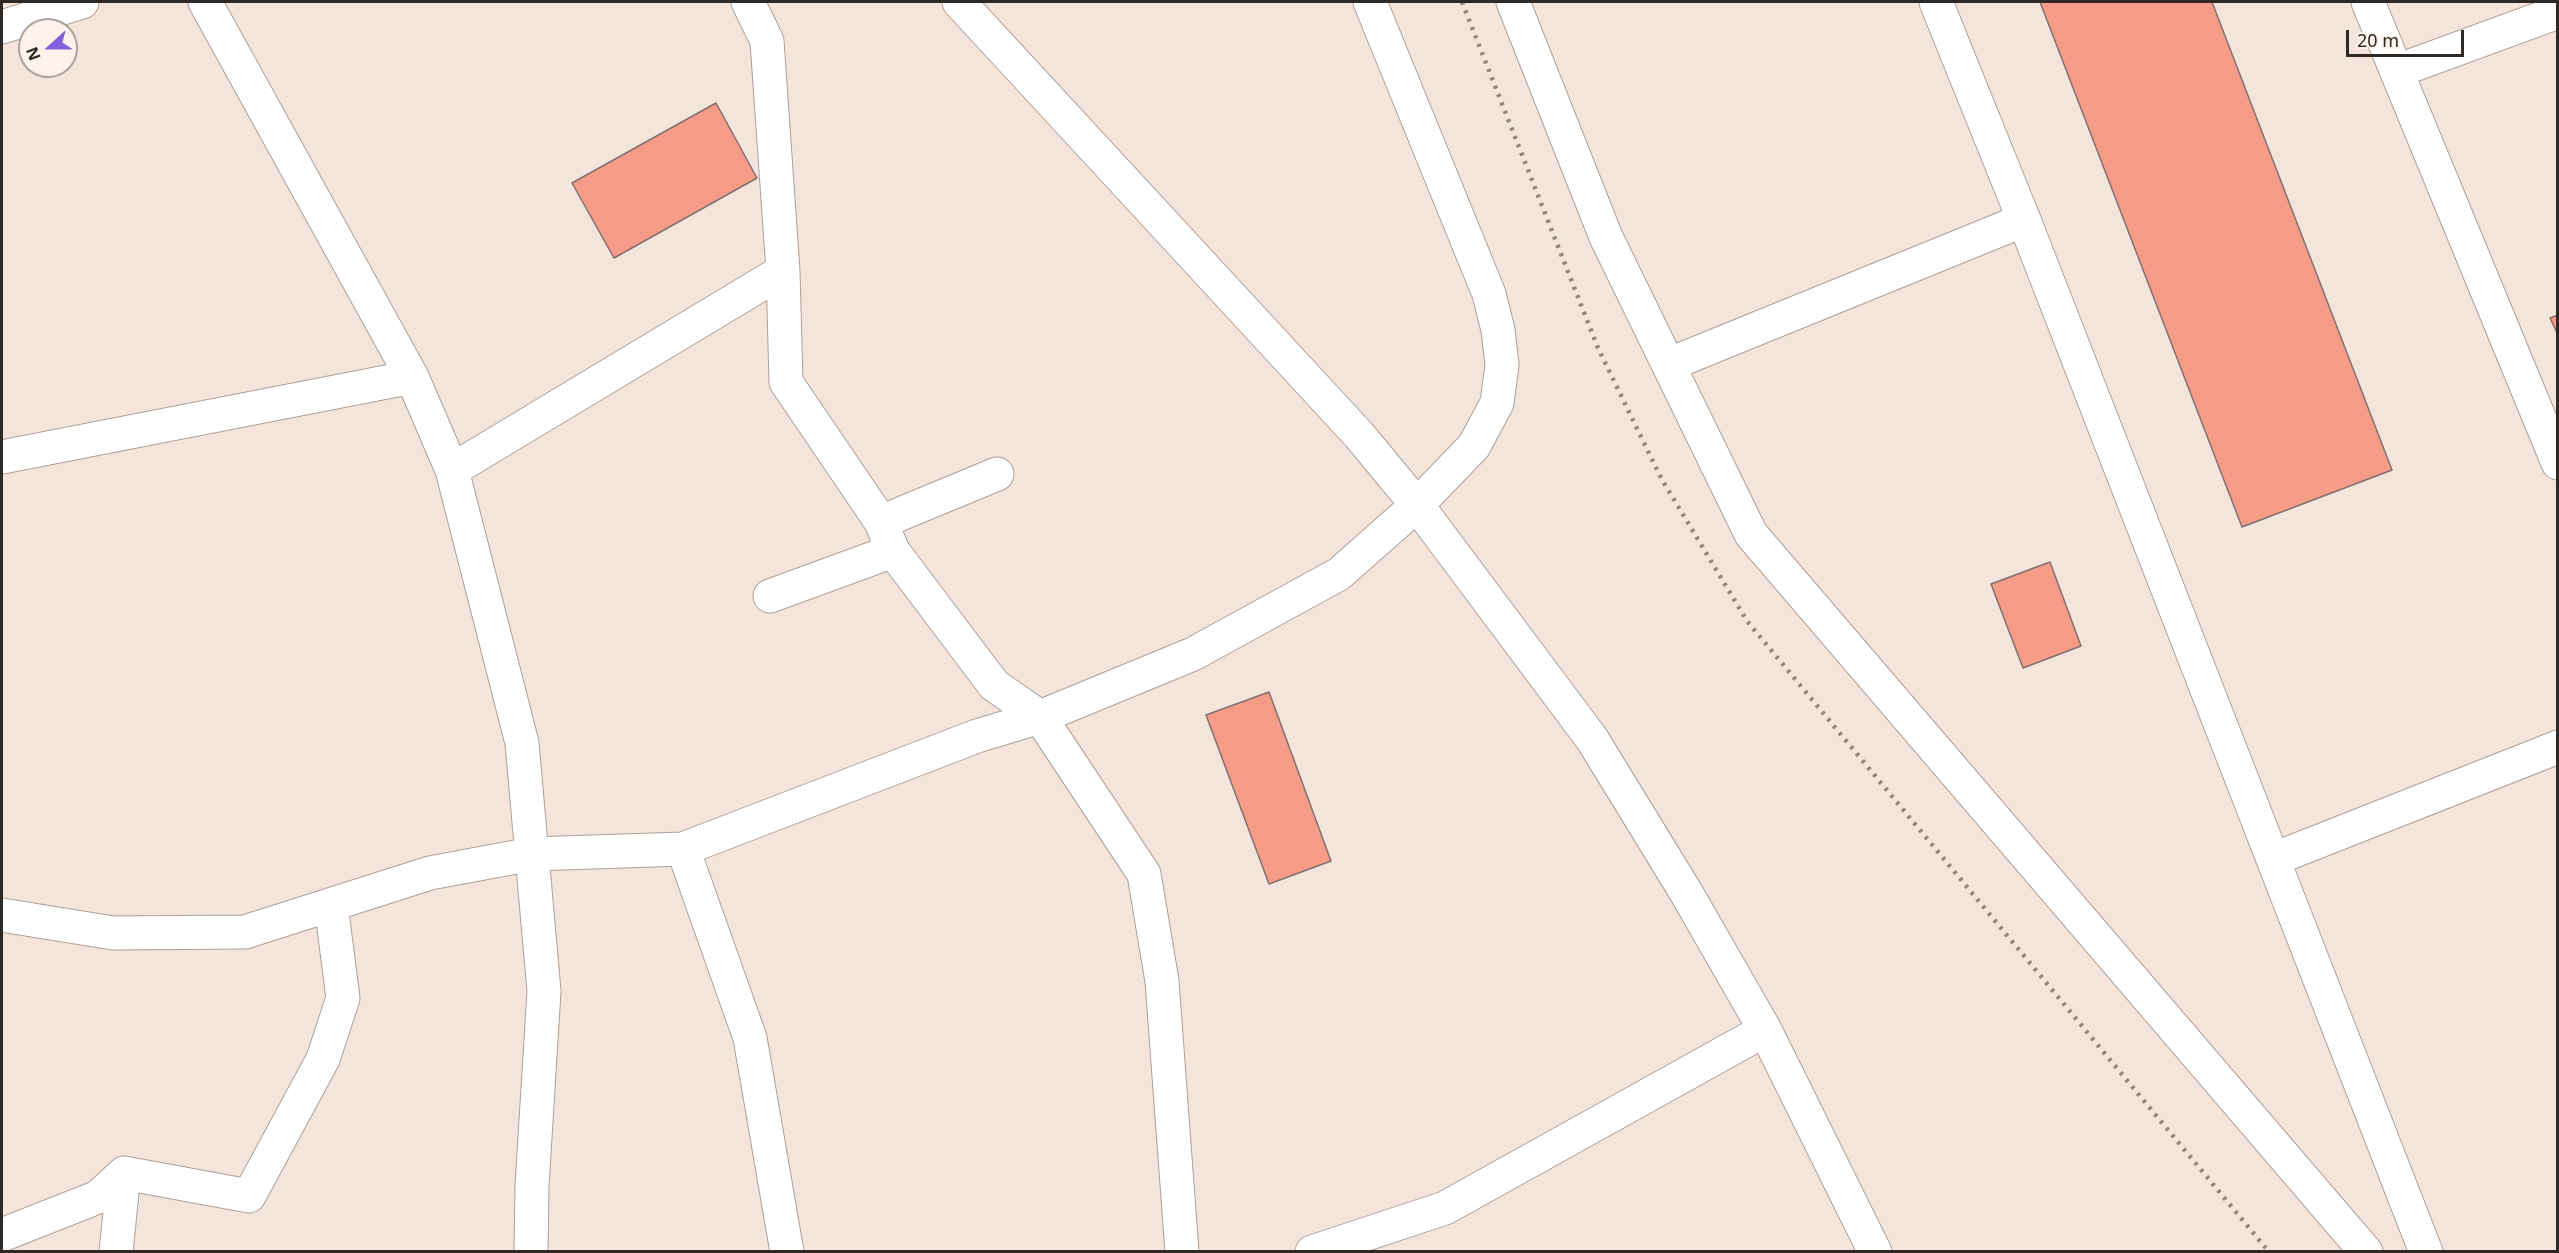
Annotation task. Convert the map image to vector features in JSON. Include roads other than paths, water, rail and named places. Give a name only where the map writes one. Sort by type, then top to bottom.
[{"type":"street","points":[[2,27],[82,2]]},
{"type":"street","points":[[205,2],[412,377],[452,470],[522,743],[544,991],[532,1186],[531,1251]]},
{"type":"street","points":[[748,2],[767,41],[783,271],[786,382],[887,537],[994,685],[1040,717],[1144,874],[1162,981],[1182,1251]]},
{"type":"street","points":[[959,2],[1359,435],[1417,506],[1592,739],[1687,894],[1765,1030],[1875,1251]]},
{"type":"street","points":[[2,915],[113,933],[245,932],[430,873],[532,854],[682,849],[977,736],[1040,717],[1193,654],[1339,574],[1417,506],[1474,446],[1497,403],[1502,365],[1498,330],[1489,294],[1370,2]]},
{"type":"street","points":[[1513,2],[1606,237],[1751,534],[2366,1251]]},
{"type":"street","points":[[1936,2],[2024,220],[2426,1251]]},
{"type":"street","points":[[2368,2],[2558,463]]},
{"type":"street","points":[[2397,71],[2558,12]]},
{"type":"street","points":[[1670,364],[2024,220]]},
{"type":"street","points":[[452,470],[783,271]]},
{"type":"street","points":[[2,457],[412,377]]},
{"type":"street","points":[[770,596],[887,537],[997,474]]},
{"type":"street","points":[[2274,859],[2558,747]]},
{"type":"street","points":[[682,849],[750,1038],[787,1251]]},
{"type":"street","points":[[124,1173],[249,1196],[323,1059],[343,998],[331,905]]},
{"type":"street","points":[[1312,1251],[1445,1208],[1765,1030]]},
{"type":"street","points":[[2,1235],[98,1197],[124,1173]]},
{"type":"street","points":[[116,1251],[124,1173]]},
{"type":"railway","points":[[1462,2],[1598,348],[1661,478],[1747,621],[2269,1252]]}]
